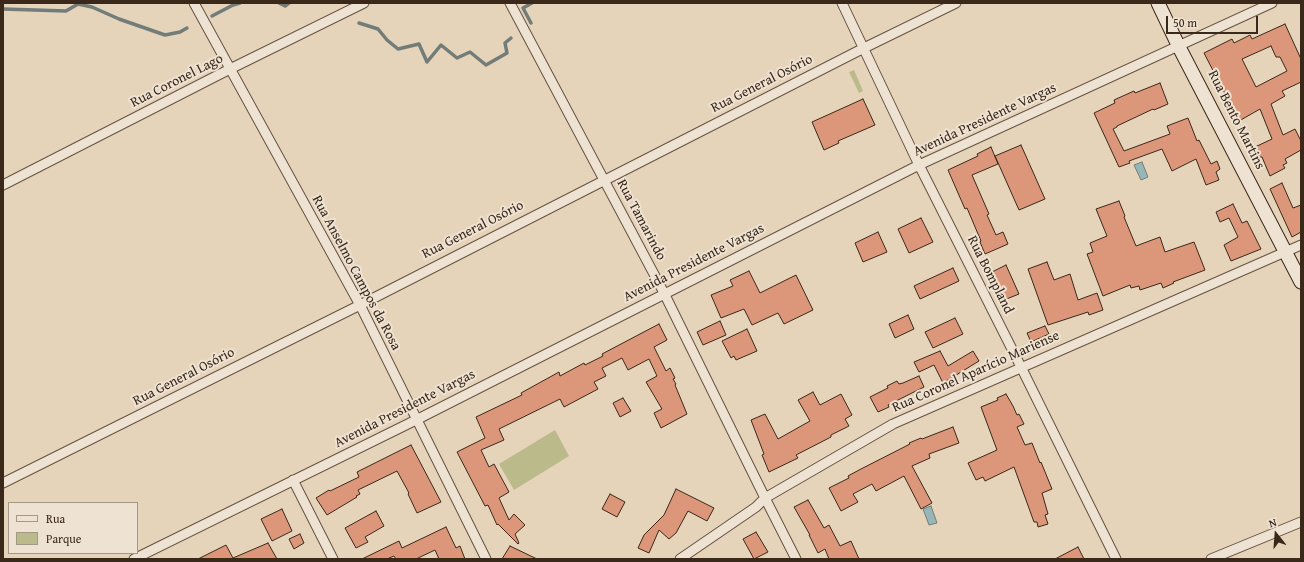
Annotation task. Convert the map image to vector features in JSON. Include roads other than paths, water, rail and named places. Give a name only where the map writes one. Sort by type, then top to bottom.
[{"type":"street","name":"Rua Anselmo Campos da Rosa","points":[[194,3],[360,305],[486,559]]},
{"type":"street","name":"Rua Coronel Lago","points":[[3,185],[230,69],[364,3]]},
{"type":"street","name":"Rua Tamarindo","points":[[510,3],[664,294],[796,559]]},
{"type":"street","name":"Rua Bompland","points":[[842,3],[919,165],[1022,368],[1116,559]]},
{"type":"street","name":"Rua General Osório","points":[[3,483],[360,305],[604,179],[956,3]]},
{"type":"street","name":"Rua Bento Martins","points":[[1158,3],[1179,47],[1301,282]]},
{"type":"street","name":"Avenida Presidente Vargas","points":[[134,559],[416,420],[919,165],[1272,3]]},
{"type":"street","name":"Rua Coronel Aparício Mariense","points":[[680,559],[756,507],[765,498],[893,424],[1301,245]]},
{"type":"street","points":[[293,480],[333,559]]},
{"type":"street","points":[[1211,559],[1301,522]]},
{"type":"water","points":[[1142,162],[1148,177],[1141,180],[1134,165]]},
{"type":"water","points":[[931,506],[937,523],[929,525],[923,509]]},
{"type":"waterway","points":[[212,16],[240,3]]},
{"type":"waterway","points":[[279,3],[285,6],[289,3]]},
{"type":"waterway","points":[[531,23],[523,8],[532,3]]},
{"type":"waterway","points":[[3,9],[66,11],[78,4],[92,7],[119,19],[165,35],[180,32],[187,28]]},
{"type":"waterway","points":[[359,23],[378,29],[387,40],[398,49],[419,44],[427,62],[441,45],[457,58],[470,52],[486,65],[507,53],[505,43],[511,38]]}]
